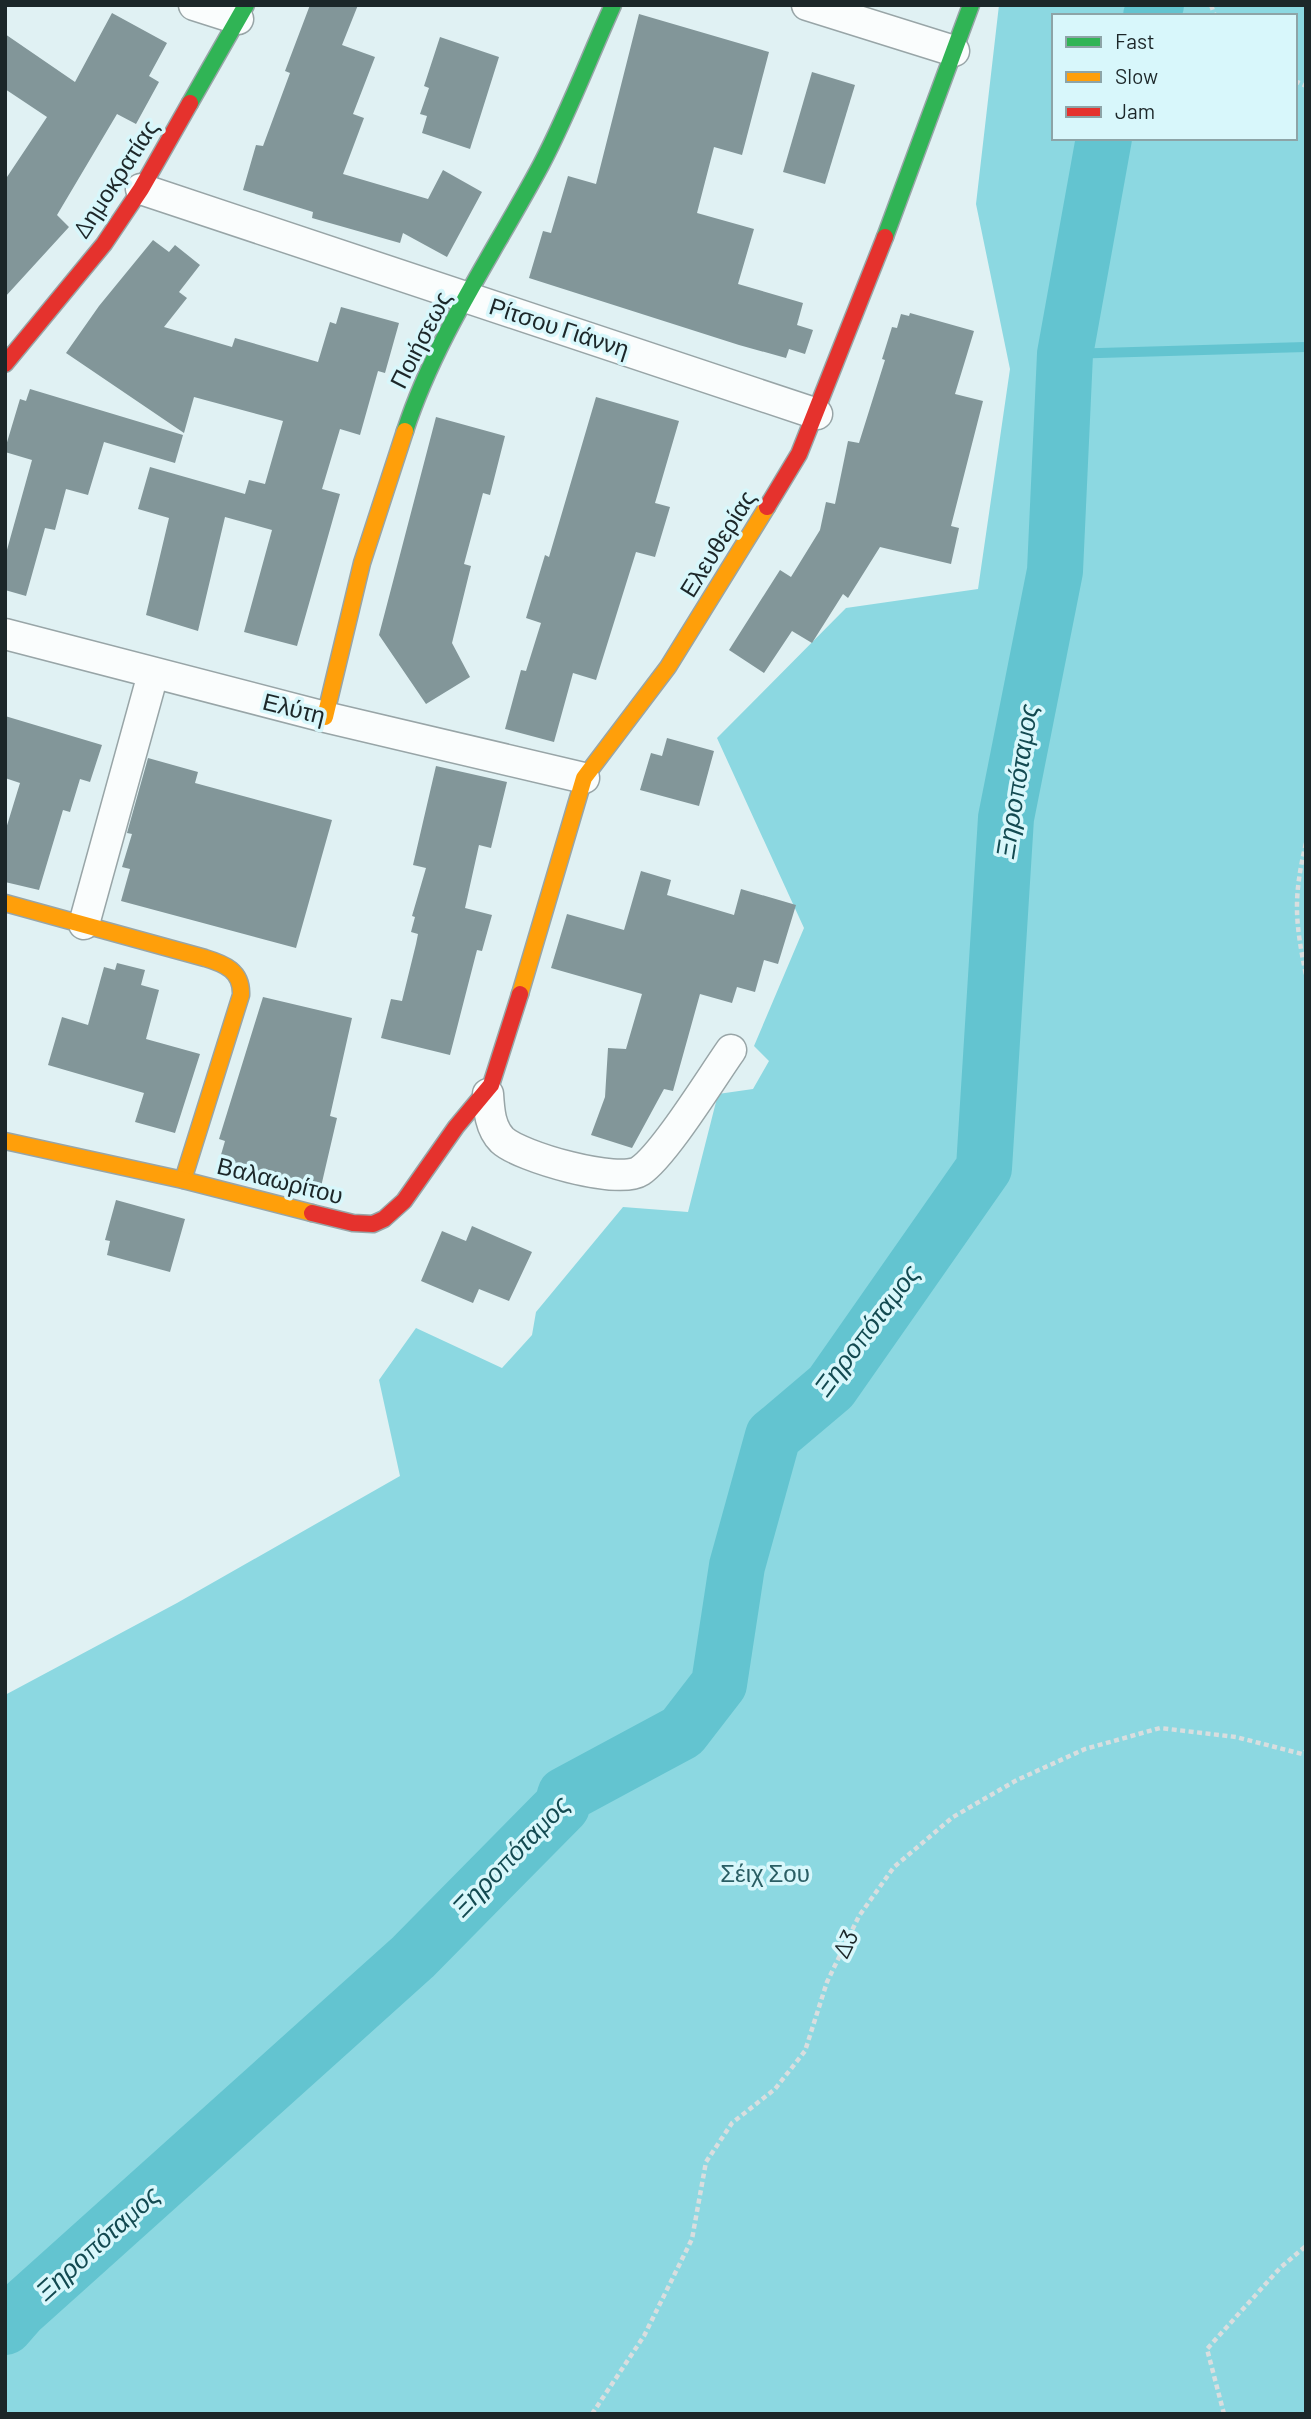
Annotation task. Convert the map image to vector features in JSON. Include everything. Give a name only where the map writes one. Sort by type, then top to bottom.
[{"type":"street","points":[[194,5],[242,12]]},
{"type":"street","name":"Ποιήσεως","points":[[325,717],[362,563],[397,453],[431,365],[542,163],[613,5]]},
{"type":"street","points":[[807,5],[954,51]]},
{"type":"street","name":"Ελευθερίας","points":[[488,1094],[512,1027],[584,778],[668,667],[754,531],[817,414],[971,5]]},
{"type":"street","name":"Δημοκρατίας","points":[[5,364],[104,244],[141,189],[242,12]]},
{"type":"street","name":"Ρίτσου Γιάννη","points":[[141,189],[817,414]]},
{"type":"street","name":"Ελύτη","points":[[5,634],[325,717],[584,778]]},
{"type":"street","points":[[84,924],[153,674]]},
{"type":"street","points":[[5,903],[217,961],[234,970],[240,978],[241,995],[183,1180]]},
{"type":"street","points":[[488,1094],[494,1127],[509,1145],[595,1172],[630,1175],[653,1159],[731,1050]]},
{"type":"street","name":"Βαλαωρίτου","points":[[5,1141],[370,1225],[383,1221],[410,1193],[452,1133],[488,1094]]},
{"type":"path","points":[[1306,843],[1298,878],[1295,919],[1306,975]]},
{"type":"path","name":"Δ3","points":[[593,2414],[644,2336],[692,2239],[706,2162],[732,2123],[775,2089],[806,2051],[827,1982],[859,1916],[894,1867],[953,1817],[1017,1780],[1086,1749],[1160,1728],[1237,1737],[1302,1754],[1306,1751]]},
{"type":"path","points":[[1224,2414],[1208,2349],[1280,2269],[1306,2246]]},
{"type":"green space","name":"Σέιχ Σου","points":[[999,5],[1306,5],[1306,2414],[5,2414],[5,1695],[177,1603],[400,1476],[379,1380],[416,1328],[502,1368],[532,1335],[536,1312],[623,1207],[688,1212],[718,1094],[753,1089],[769,1061],[754,1046],[804,928],[717,738],[846,608],[978,589],[1010,369],[976,204]]},
{"type":"building","points":[[310,5],[358,5],[342,45],[375,57],[353,114],[364,118],[343,174],[428,199],[443,170],[482,192],[447,257],[403,233],[400,243],[312,218],[313,212],[243,190],[256,145],[263,146],[290,73],[285,71]]},
{"type":"building","points":[[112,13],[167,43],[149,76],[159,82],[136,124],[117,114],[57,215],[69,227],[5,297],[5,180],[47,117],[5,89],[5,34],[75,82]]},
{"type":"building","points":[[639,14],[769,52],[742,155],[714,147],[697,213],[754,229],[738,284],[803,303],[797,325],[813,330],[805,354],[789,349],[786,358],[529,278],[543,231],[551,233],[568,176],[596,184]]},
{"type":"building","points":[[440,37],[499,57],[470,149],[422,133],[427,116],[420,114],[429,88],[424,86]]},
{"type":"building","points":[[812,72],[855,85],[825,184],[783,172]]},
{"type":"building","points":[[153,240],[169,252],[175,245],[200,265],[179,292],[187,298],[164,327],[232,347],[235,338],[318,362],[330,322],[336,324],[341,307],[399,323],[385,373],[378,371],[360,435],[340,429],[322,489],[340,494],[297,646],[244,632],[272,530],[225,517],[198,631],[146,615],[169,518],[138,509],[150,467],[245,494],[249,480],[265,484],[283,421],[194,397],[184,433],[66,353],[99,306]]},
{"type":"building","points":[[910,313],[974,331],[955,394],[983,401],[951,526],[959,528],[951,564],[880,547],[848,598],[843,594],[812,643],[792,631],[764,673],[729,650],[780,570],[791,577],[820,530],[826,502],[835,504],[848,441],[859,443],[885,360],[882,359],[892,327],[897,328],[901,314],[909,316]]},
{"type":"building","points":[[30,389],[183,435],[175,463],[104,442],[88,495],[66,489],[55,530],[45,528],[26,596],[5,590],[5,557],[32,460],[5,452],[5,449],[20,399],[26,401]]},
{"type":"building","points":[[596,397],[679,421],[655,503],[670,507],[655,557],[636,552],[596,680],[573,673],[554,742],[505,729],[521,670],[526,671],[541,623],[526,618],[545,555],[549,557]]},
{"type":"building","points":[[436,417],[505,436],[490,495],[483,493],[464,564],[471,566],[452,643],[470,677],[426,704],[379,635]]},
{"type":"building","points":[[5,716],[102,745],[90,782],[80,779],[70,812],[63,810],[39,890],[5,882],[5,832],[20,783],[5,778]]},
{"type":"building","points":[[667,738],[714,751],[699,806],[640,790],[651,753],[662,756]]},
{"type":"building","points":[[148,758],[198,772],[195,783],[332,820],[296,948],[121,901],[130,869],[122,867],[132,834],[127,833]]},
{"type":"building","points":[[436,766],[507,782],[491,848],[479,845],[465,908],[492,915],[482,951],[477,950],[450,1055],[381,1038],[391,999],[402,1001],[416,944],[418,934],[411,932],[415,917],[412,916],[426,868],[413,865]]},
{"type":"building","points":[[641,871],[671,880],[667,895],[734,915],[741,889],[796,905],[778,964],[764,960],[755,992],[737,987],[732,1003],[700,994],[673,1091],[664,1089],[632,1148],[591,1135],[605,1097],[608,1048],[626,1049],[642,994],[551,968],[567,914],[624,930]]},
{"type":"building","points":[[117,963],[145,970],[141,985],[159,990],[146,1039],[200,1054],[175,1133],[135,1122],[144,1093],[48,1065],[62,1017],[88,1025],[104,967],[115,970]]},
{"type":"building","points":[[263,997],[352,1018],[330,1116],[337,1118],[320,1191],[218,1165],[225,1141],[219,1139]]},
{"type":"building","points":[[116,1200],[185,1219],[170,1272],[107,1255],[110,1241],[105,1240]]},
{"type":"building","points":[[472,1226],[532,1252],[509,1301],[479,1289],[473,1303],[421,1281],[442,1231],[466,1241]]},
{"type":"waterway","name":"Ξηροπόταμος","points":[[1152,14],[1156,5]]},
{"type":"waterway","name":"Ξηροπόταμος","points":[[5,2327],[19,2311],[413,1957],[562,1806],[565,1795],[682,1732],[719,1684],[737,1566],[773,1436],[831,1387],[984,1168],[1006,818],[1055,571],[1065,354],[1104,140]]},
{"type":"waterway","points":[[1065,354],[1306,347]]},
{"type":"traffic: fast","points":[[190,103],[246,5]]},
{"type":"traffic: fast","points":[[405,431],[449,328],[551,146],[613,5]]},
{"type":"traffic: fast","points":[[885,237],[971,5]]},
{"type":"traffic: slow","points":[[325,717],[362,563],[405,431]]},
{"type":"traffic: slow","points":[[520,994],[584,778],[668,667],[767,507]]},
{"type":"traffic: slow","points":[[5,903],[205,958],[225,966],[239,980],[241,995],[183,1180]]},
{"type":"traffic: slow","points":[[5,1141],[183,1180],[312,1213]]},
{"type":"traffic: jam","points":[[5,364],[104,244],[141,189],[190,103]]},
{"type":"traffic: jam","points":[[767,507],[799,454],[885,237]]},
{"type":"traffic: jam","points":[[312,1213],[353,1223],[373,1224],[384,1219],[404,1201],[456,1127],[491,1085],[520,994]]}]
